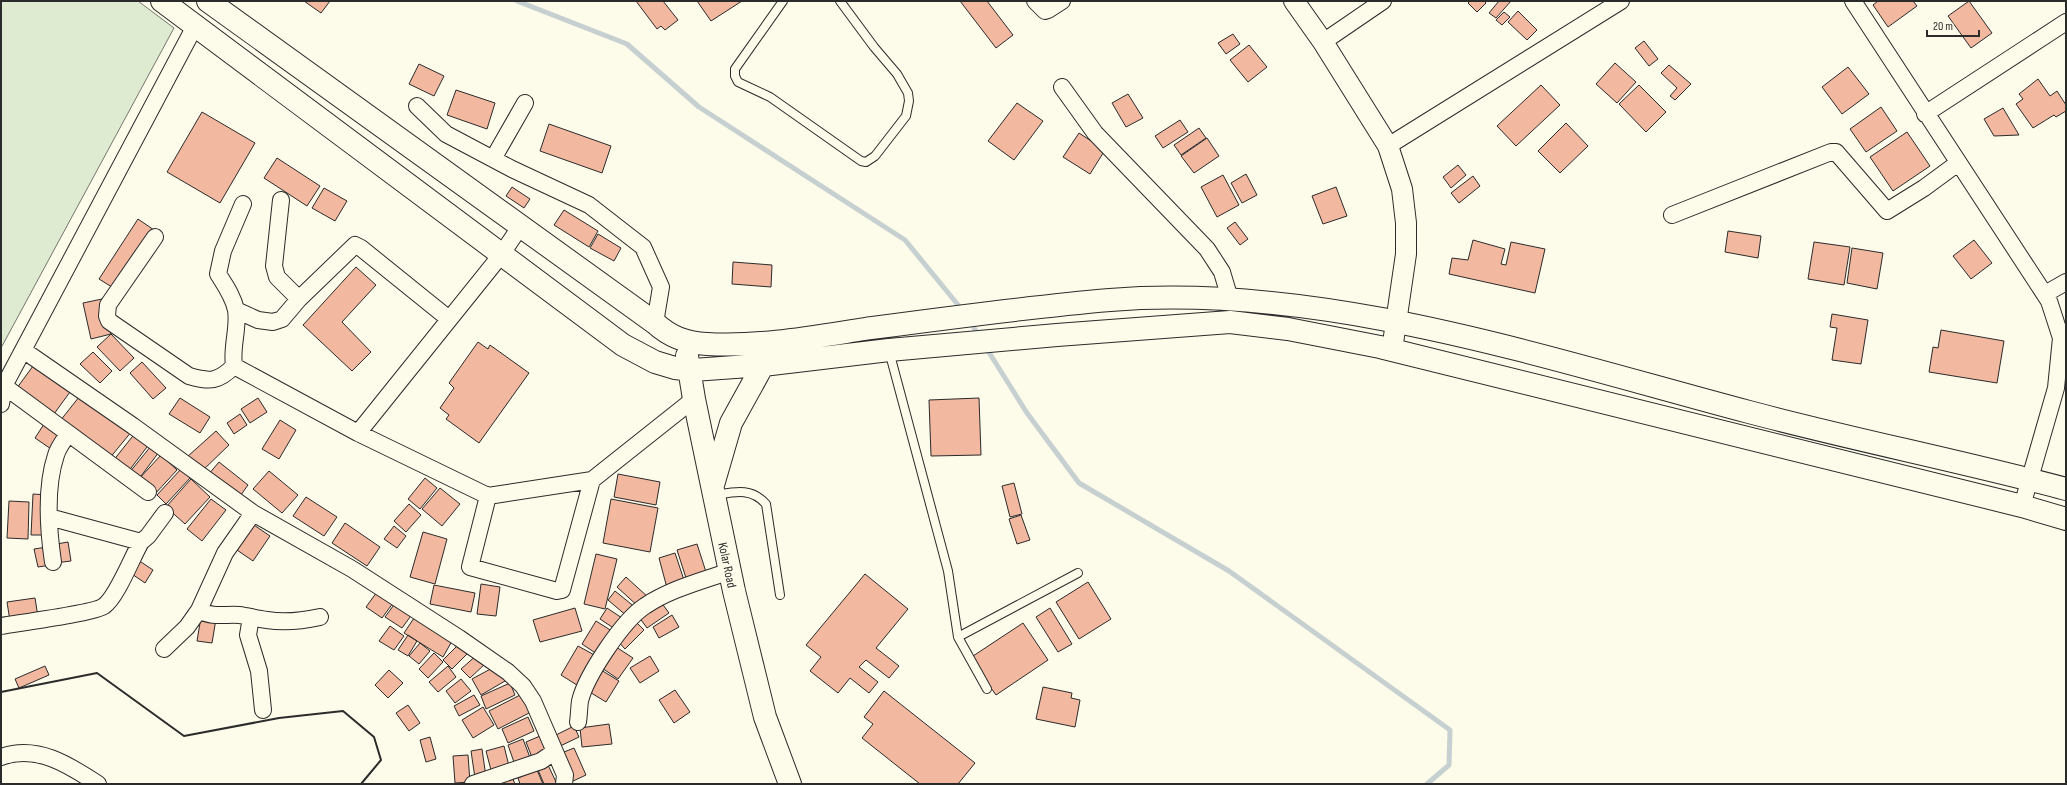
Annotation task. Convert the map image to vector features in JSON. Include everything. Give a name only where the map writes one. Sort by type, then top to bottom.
[{"type":"main road","points":[[162,1],[623,345],[655,362],[675,368],[689,369],[763,365],[889,350],[1057,334],[1230,322],[1288,329],[1392,350],[2022,506],[2066,519]]},
{"type":"main road","points":[[208,1],[655,323],[668,335],[686,341],[704,344],[755,345],[937,320],[1112,300],[1191,298],[1230,299],[1273,303],[1397,322],[1585,368],[1828,432],[2030,479],[2066,489]]},
{"type":"main road","name":"Kolar Road","points":[[686,341],[694,399],[730,571],[765,717],[790,784]]},
{"type":"main road","points":[[713,492],[731,422],[763,365]]},
{"type":"street","points":[[1035,1],[1045,11],[1062,1]]},
{"type":"street","points":[[1294,1],[1323,42],[1388,146],[1402,189],[1406,223],[1406,254],[1392,350]]},
{"type":"street","points":[[1323,42],[1383,1]]},
{"type":"street","points":[[1388,146],[1621,1]]},
{"type":"street","points":[[1853,1],[1925,114],[2049,302],[2061,338],[2056,388],[2022,506]]},
{"type":"street","points":[[1925,114],[2066,22]]},
{"type":"street","points":[[1,404],[4,386],[195,26]]},
{"type":"street","points":[[1062,87],[1095,133],[1207,249],[1222,272],[1230,299]]},
{"type":"street","points":[[493,159],[525,103]]},
{"type":"street","points":[[417,106],[446,134],[493,159],[589,205],[642,247],[661,287],[655,323]]},
{"type":"street","points":[[1672,215],[1831,152],[1836,152],[1887,211],[1924,188],[1958,163]]},
{"type":"street","points":[[281,200],[274,266],[278,277],[299,298]]},
{"type":"street","points":[[243,204],[223,251],[218,274],[231,294],[236,310],[232,357],[234,366],[358,433],[488,496],[592,480],[694,399]]},
{"type":"street","points":[[358,433],[501,255],[520,227]]},
{"type":"street","points":[[155,237],[108,305],[107,316],[110,321],[189,376],[204,380],[217,379],[226,374],[234,366]]},
{"type":"street","points":[[236,310],[258,320],[273,322],[282,319],[299,298],[355,245],[361,248],[449,319]]},
{"type":"street","points":[[2045,294],[2066,282]]},
{"type":"street","points":[[23,350],[133,426],[253,513],[352,570],[459,638],[508,672],[523,686],[533,700],[565,775],[564,784]]},
{"type":"street","points":[[4,386],[148,492]]},
{"type":"street","points":[[53,562],[48,529],[51,477],[56,454],[68,434]]},
{"type":"street","points":[[488,496],[470,567],[557,591],[562,590],[592,480]]},
{"type":"street","points":[[1,626],[87,611],[104,606],[114,594],[141,542],[148,536],[165,513]]},
{"type":"street","points":[[164,649],[187,627],[199,610],[225,553],[253,513]]},
{"type":"street","points":[[49,517],[141,542]]},
{"type":"street","points":[[578,722],[580,701],[588,678],[612,643],[644,606],[673,591],[730,571]]},
{"type":"street","points":[[199,610],[206,614],[251,617],[288,622],[320,617]]},
{"type":"street","points":[[251,617],[248,635],[259,671],[263,710]]},
{"type":"street","points":[[1,757],[32,752],[48,756],[98,784]]},
{"type":"street","points":[[473,784],[541,761],[554,752]]},
{"type":"lane","points":[[784,1],[735,69],[735,76],[738,82],[766,95],[861,161],[866,162],[875,156],[906,116],[909,101],[908,93],[897,74],[874,47],[840,1]]},
{"type":"lane","points":[[889,350],[948,571],[958,636],[987,689]]},
{"type":"lane","points":[[713,492],[749,492],[760,497],[766,504],[780,595]]},
{"type":"lane","points":[[958,636],[1078,573]]},
{"type":"green space","points":[[1,1],[138,1],[174,28],[1,348]]},
{"type":"building","points":[[304,1],[330,1],[321,13]]},
{"type":"building","points":[[636,1],[663,1],[678,20],[665,30],[661,26],[657,29]]},
{"type":"building","points":[[697,1],[742,1],[711,21]]},
{"type":"building","points":[[960,1],[987,1],[1013,35],[996,48]]},
{"type":"building","points":[[1470,1],[1484,1],[1486,3],[1477,12],[1468,3]]},
{"type":"building","points":[[1499,1],[1511,1],[1496,18],[1489,13]]},
{"type":"building","points":[[1878,1],[1913,1],[1917,6],[1888,27],[1873,5]]},
{"type":"building","points":[[1969,1],[1992,33],[1971,48],[1948,16]]},
{"type":"building","points":[[1518,11],[1537,30],[1527,40],[1508,22]]},
{"type":"building","points":[[1504,12],[1510,17],[1502,25],[1496,20]]},
{"type":"building","points":[[1233,34],[1240,44],[1226,54],[1218,43]]},
{"type":"building","points":[[1644,41],[1658,59],[1649,66],[1635,48]]},
{"type":"building","points":[[1249,45],[1267,67],[1248,82],[1230,60]]},
{"type":"building","points":[[1615,63],[1636,82],[1617,103],[1596,84]]},
{"type":"building","points":[[419,64],[444,76],[434,96],[409,84]]},
{"type":"building","points":[[1669,65],[1691,84],[1675,100],[1670,96],[1677,88],[1661,73]]},
{"type":"building","points":[[1848,67],[1869,94],[1842,114],[1822,87]]},
{"type":"building","points":[[2038,79],[2050,96],[2057,91],[2066,105],[2066,111],[2056,117],[2054,115],[2033,128],[2016,104],[2023,99],[2019,94]]},
{"type":"building","points":[[1541,85],[1560,105],[1516,146],[1497,126]]},
{"type":"building","points":[[1639,85],[1666,112],[1646,132],[1619,104]]},
{"type":"building","points":[[456,90],[495,103],[487,129],[447,115]]},
{"type":"building","points":[[1128,94],[1143,118],[1126,127],[1112,103]]},
{"type":"building","points":[[1017,103],[1043,121],[1014,160],[988,141]]},
{"type":"building","points":[[1881,107],[1897,131],[1866,152],[1850,129]]},
{"type":"building","points":[[2003,108],[2019,135],[1994,136],[1984,119]]},
{"type":"building","points":[[202,112],[255,143],[220,203],[167,172]]},
{"type":"building","points":[[1180,120],[1188,132],[1163,148],[1155,136]]},
{"type":"building","points":[[1566,123],[1588,146],[1560,173],[1538,151]]},
{"type":"building","points":[[549,124],[611,146],[602,173],[540,151]]},
{"type":"building","points":[[1199,128],[1206,138],[1181,155],[1174,145]]},
{"type":"building","points":[[1907,132],[1930,166],[1893,191],[1870,157]]},
{"type":"building","points":[[1079,133],[1105,150],[1090,174],[1063,157]]},
{"type":"building","points":[[1207,138],[1219,156],[1194,173],[1181,156]]},
{"type":"building","points":[[277,158],[320,186],[307,206],[264,178]]},
{"type":"building","points":[[1458,165],[1466,175],[1451,188],[1443,177]]},
{"type":"building","points":[[1246,174],[1257,195],[1242,203],[1231,183]]},
{"type":"building","points":[[1223,175],[1239,205],[1217,217],[1201,187]]},
{"type":"building","points":[[1473,176],[1480,186],[1459,203],[1451,193]]},
{"type":"building","points":[[512,187],[530,199],[524,208],[506,196]]},
{"type":"building","points":[[1336,187],[1347,216],[1323,224],[1312,196]]},
{"type":"building","points":[[324,188],[347,201],[335,221],[312,208]]},
{"type":"building","points":[[564,210],[598,231],[589,247],[554,225]]},
{"type":"building","points":[[138,219],[154,230],[115,289],[99,279]]},
{"type":"building","points":[[1235,222],[1248,239],[1240,245],[1227,228]]},
{"type":"building","points":[[1728,231],[1761,236],[1758,258],[1725,252]]},
{"type":"building","points":[[598,234],[621,248],[614,261],[590,248]]},
{"type":"building","points":[[1473,240],[1505,249],[1501,264],[1506,265],[1511,242],[1545,249],[1535,293],[1449,274],[1452,258],[1468,260]]},
{"type":"building","points":[[1974,240],[1992,263],[1971,279],[1953,256]]},
{"type":"building","points":[[1814,242],[1850,247],[1844,285],[1808,279]]},
{"type":"building","points":[[1852,248],[1883,253],[1877,289],[1847,283]]},
{"type":"building","points":[[733,262],[772,265],[771,287],[732,284]]},
{"type":"building","points":[[356,267],[376,285],[342,322],[371,352],[352,371],[303,325]]},
{"type":"building","points":[[102,299],[111,334],[91,339],[83,303]]},
{"type":"building","points":[[1832,314],[1868,320],[1861,364],[1832,360],[1837,328],[1830,327]]},
{"type":"building","points":[[1941,330],[2004,341],[1997,383],[1929,372],[1933,347],[1938,348]]},
{"type":"building","points":[[111,334],[134,358],[120,371],[97,347]]},
{"type":"building","points":[[478,342],[488,349],[490,345],[529,373],[479,443],[446,419],[449,415],[440,408],[454,388],[449,383]]},
{"type":"building","points":[[93,352],[112,371],[100,383],[80,364]]},
{"type":"building","points":[[142,362],[166,388],[153,399],[130,373]]},
{"type":"building","points":[[33,366],[70,392],[51,418],[14,392]]},
{"type":"building","points":[[83,392],[132,431],[109,459],[60,421]]},
{"type":"building","points":[[180,398],[210,417],[200,433],[169,414]]},
{"type":"building","points":[[258,398],[267,412],[250,423],[241,409]]},
{"type":"building","points":[[979,398],[981,455],[931,456],[929,400]]},
{"type":"building","points":[[240,414],[247,425],[234,434],[227,423]]},
{"type":"building","points":[[280,420],[296,430],[279,459],[262,449]]},
{"type":"building","points":[[46,421],[66,434],[54,451],[35,438]]},
{"type":"building","points":[[216,431],[229,445],[201,472],[187,457]]},
{"type":"building","points":[[136,432],[150,443],[128,472],[113,461]]},
{"type":"building","points":[[151,446],[159,452],[138,480],[129,473]]},
{"type":"building","points":[[161,455],[177,470],[154,495],[138,480]]},
{"type":"building","points":[[219,462],[248,485],[238,499],[208,475]]},
{"type":"building","points":[[181,469],[190,478],[166,504],[157,495]]},
{"type":"building","points":[[269,471],[298,495],[282,513],[253,489]]},
{"type":"building","points":[[618,474],[660,482],[656,505],[614,497]]},
{"type":"building","points":[[425,478],[437,488],[420,509],[408,499]]},
{"type":"building","points":[[191,479],[210,497],[185,524],[166,507]]},
{"type":"building","points":[[1014,483],[1022,514],[1010,517],[1002,486]]},
{"type":"building","points":[[440,488],[460,504],[442,526],[422,509]]},
{"type":"building","points":[[33,494],[48,495],[46,535],[31,535]]},
{"type":"building","points":[[306,497],[337,517],[324,536],[293,516]]},
{"type":"building","points":[[211,499],[226,510],[202,541],[187,529]]},
{"type":"building","points":[[611,499],[658,508],[650,552],[603,543]]},
{"type":"building","points":[[9,501],[29,502],[28,539],[7,538]]},
{"type":"building","points":[[409,504],[421,515],[406,532],[394,521]]},
{"type":"building","points":[[1021,515],[1030,540],[1017,544],[1009,519]]},
{"type":"building","points":[[251,523],[270,536],[253,561],[234,548]]},
{"type":"building","points":[[345,523],[380,547],[367,566],[332,543]]},
{"type":"building","points":[[394,526],[406,536],[397,548],[384,539]]},
{"type":"building","points":[[423,532],[447,539],[435,584],[410,577]]},
{"type":"building","points":[[68,542],[71,561],[55,563],[51,545]]},
{"type":"building","points":[[697,544],[707,575],[687,581],[677,550]]},
{"type":"building","points":[[47,547],[51,565],[38,567],[34,549]]},
{"type":"building","points":[[675,553],[685,583],[667,588],[659,558]]},
{"type":"building","points":[[596,554],[617,559],[605,609],[584,604]]},
{"type":"building","points":[[135,558],[153,570],[145,583],[126,570]]},
{"type":"building","points":[[865,574],[908,609],[876,648],[899,666],[889,678],[866,660],[859,667],[878,682],[869,693],[850,678],[838,693],[810,671],[821,657],[806,645]]},
{"type":"building","points":[[626,577],[649,598],[640,608],[617,587]]},
{"type":"building","points":[[1088,582],[1111,619],[1079,639],[1056,602]]},
{"type":"building","points":[[481,584],[500,587],[496,616],[477,614]]},
{"type":"building","points":[[434,585],[475,593],[471,612],[430,604]]},
{"type":"building","points":[[615,591],[636,608],[628,617],[608,600]]},
{"type":"building","points":[[377,592],[393,603],[382,618],[366,607]]},
{"type":"building","points":[[35,598],[38,617],[10,621],[7,602]]},
{"type":"building","points":[[396,602],[413,613],[402,628],[385,617]]},
{"type":"building","points":[[661,602],[669,613],[647,628],[639,617]]},
{"type":"building","points":[[575,608],[582,631],[540,642],[533,620]]},
{"type":"building","points":[[607,608],[625,620],[618,631],[600,619]]},
{"type":"building","points":[[1050,608],[1072,644],[1058,652],[1036,617]]},
{"type":"building","points":[[672,615],[679,627],[659,638],[653,627]]},
{"type":"building","points":[[201,617],[216,619],[212,643],[197,641]]},
{"type":"building","points":[[414,618],[452,641],[443,657],[404,633]]},
{"type":"building","points":[[596,621],[615,633],[600,656],[582,644]]},
{"type":"building","points":[[635,621],[644,630],[625,649],[616,639]]},
{"type":"building","points":[[1023,623],[1048,660],[996,695],[970,658]]},
{"type":"building","points":[[390,626],[404,636],[394,650],[379,641]]},
{"type":"building","points":[[408,635],[417,641],[408,656],[398,650]]},
{"type":"building","points":[[462,641],[471,650],[452,669],[443,660]]},
{"type":"building","points":[[420,643],[430,651],[419,664],[409,656]]},
{"type":"building","points":[[578,646],[598,657],[580,687],[561,675]]},
{"type":"building","points":[[616,647],[633,658],[618,679],[602,668]]},
{"type":"building","points":[[434,653],[443,662],[428,678],[419,669]]},
{"type":"building","points":[[478,654],[486,663],[470,678],[461,669]]},
{"type":"building","points":[[650,656],[659,671],[640,683],[630,668]]},
{"type":"building","points":[[45,666],[49,675],[19,688],[15,679]]},
{"type":"building","points":[[448,666],[456,677],[438,692],[429,682]]},
{"type":"building","points":[[496,666],[505,681],[481,695],[472,679]]},
{"type":"building","points":[[389,670],[403,683],[388,698],[375,685]]},
{"type":"building","points":[[601,670],[619,681],[606,702],[588,691]]},
{"type":"building","points":[[461,679],[471,691],[455,703],[446,691]]},
{"type":"building","points":[[510,683],[515,695],[486,709],[481,696]]},
{"type":"building","points":[[1043,687],[1072,693],[1071,698],[1080,700],[1075,727],[1036,719]]},
{"type":"building","points":[[675,690],[690,712],[674,723],[659,700]]},
{"type":"building","points":[[884,691],[975,763],[958,784],[920,784],[862,738],[873,724],[864,717]]},
{"type":"building","points":[[522,694],[531,712],[498,729],[489,711]]},
{"type":"building","points":[[474,695],[480,705],[459,716],[454,706]]},
{"type":"building","points":[[408,705],[420,723],[409,731],[396,713]]},
{"type":"building","points":[[483,707],[494,725],[473,738],[462,720]]},
{"type":"building","points":[[528,717],[534,731],[508,743],[502,729]]},
{"type":"building","points":[[609,724],[612,744],[582,747],[580,728]]},
{"type":"building","points":[[574,726],[579,737],[556,748],[550,738]]},
{"type":"building","points":[[540,736],[547,755],[533,760],[526,742]]},
{"type":"building","points":[[430,737],[436,759],[426,762],[420,740]]},
{"type":"building","points":[[523,739],[532,763],[516,768],[508,745]]},
{"type":"building","points":[[504,746],[509,766],[491,770],[486,751]]},
{"type":"building","points":[[574,748],[586,775],[571,782],[559,754]]},
{"type":"building","points":[[482,749],[486,777],[475,778],[471,751]]},
{"type":"building","points":[[468,755],[470,782],[455,783],[453,756]]},
{"type":"building","points":[[548,765],[557,784],[544,784],[538,770]]},
{"type":"building","points":[[537,770],[543,784],[520,784],[518,778]]},
{"type":"building","points":[[512,777],[515,784],[503,784],[502,781]]},
{"type":"waterway","points":[[517,1],[627,44],[699,107],[905,240],[963,311]]},
{"type":"waterway","points":[[970,321],[979,336]]},
{"type":"waterway","points":[[985,346],[1027,413],[1079,483],[1229,571],[1450,730],[1449,765],[1427,784]]},
{"type":"wall","points":[[1,692],[97,673],[184,736],[279,718],[343,711],[374,737],[381,760],[361,784]]}]
